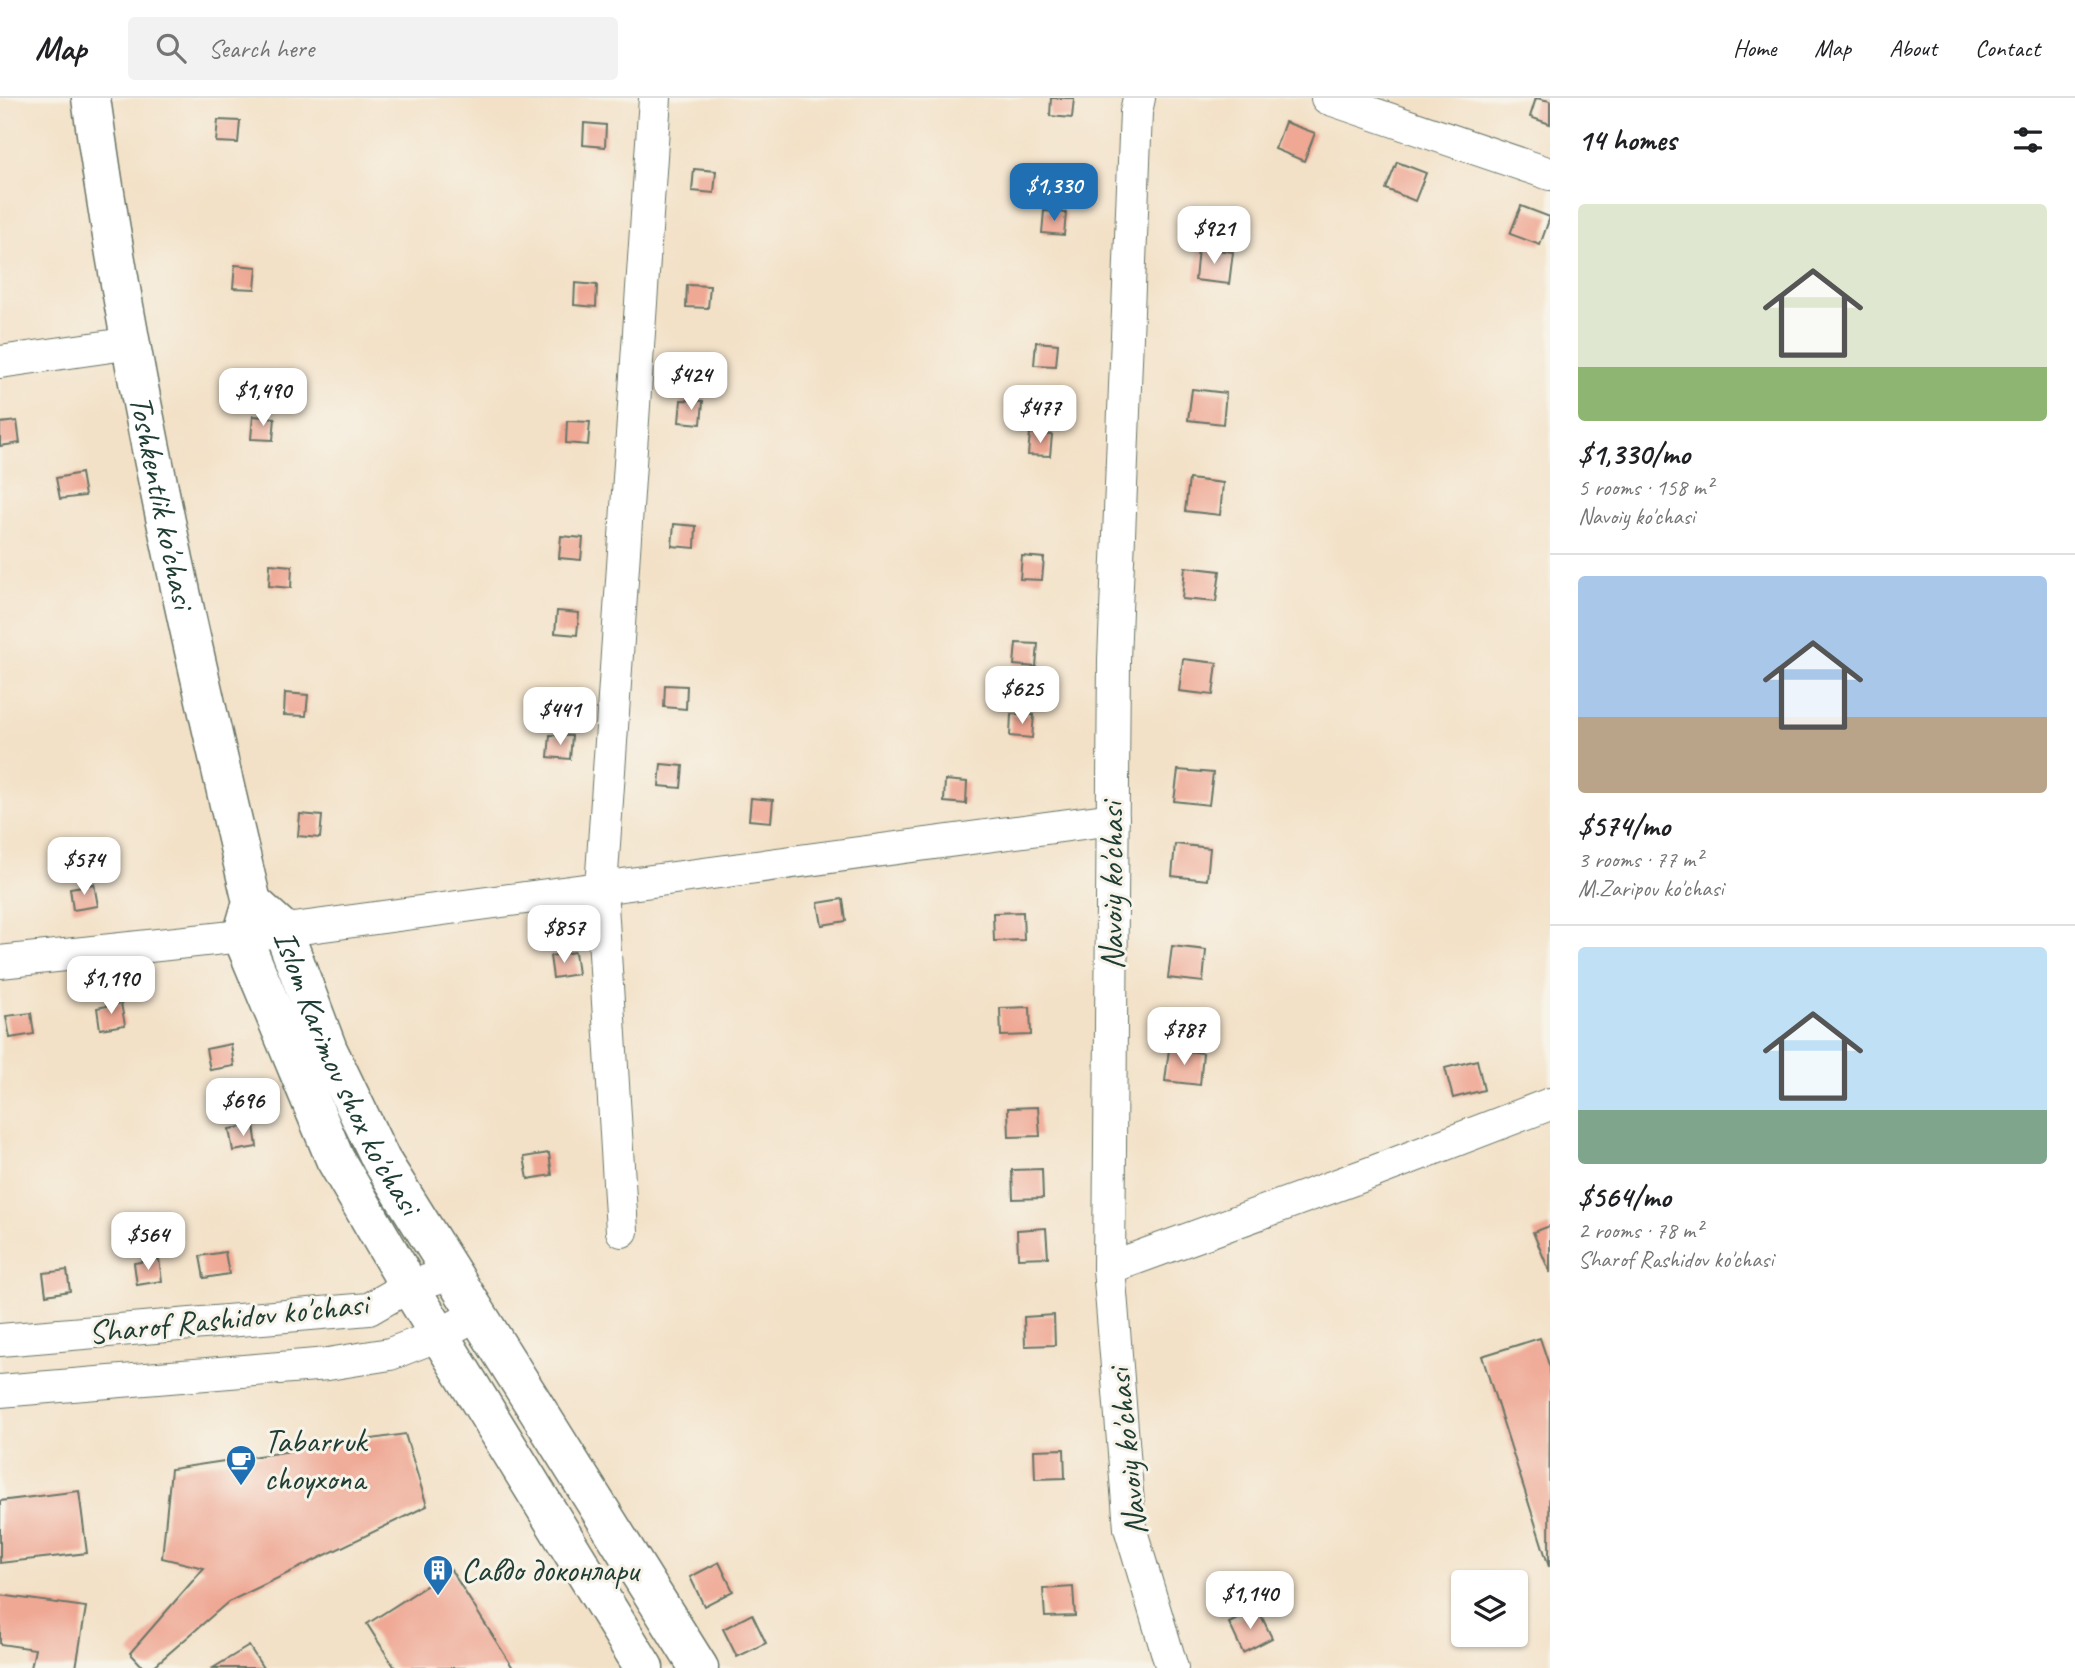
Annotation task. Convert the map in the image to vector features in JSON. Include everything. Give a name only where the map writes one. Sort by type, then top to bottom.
[{"type":"main road","name":"Toshkentlik ko'chasi","points":[[91,98],[106,206],[132,343],[247,919]]},
{"type":"main road","name":"Islom Karimov shox ko'chasi","points":[[247,919],[283,930],[328,1049],[381,1160],[699,1668]]},
{"type":"main road","name":"Islom Karimov shox ko'chasi","points":[[247,919],[335,1158],[396,1294],[439,1335],[644,1668]]},
{"type":"street","points":[[622,1231],[601,888],[654,98]]},
{"type":"street","name":"Navoiy ko'chasi","points":[[1139,98],[1136,112],[1114,660],[1110,1268],[1130,1528],[1172,1668]]},
{"type":"street","points":[[1327,98],[1550,174]]},
{"type":"street","points":[[0,362],[132,343]]},
{"type":"street","points":[[283,930],[1113,819]]},
{"type":"street","points":[[0,962],[247,919]]},
{"type":"street","points":[[1110,1268],[1550,1104]]},
{"type":"street","name":"Sharof Rashidov ko'chasi","points":[[0,1340],[369,1309],[396,1294],[450,1274]]},
{"type":"street","points":[[396,1294],[406,1331],[402,1349]]},
{"type":"street","points":[[0,1391],[328,1364],[402,1349],[439,1335],[478,1314]]},
{"type":"building","points":[[1051,98],[1074,98],[1072,118],[1050,116]]},
{"type":"building","points":[[1536,98],[1550,101],[1550,124],[1530,117]]},
{"type":"building","points":[[218,120],[240,121],[238,143],[216,142]]},
{"type":"building","points":[[1285,122],[1315,133],[1304,161],[1275,149]]},
{"type":"building","points":[[584,123],[606,125],[605,147],[583,145]]},
{"type":"building","points":[[1397,162],[1426,173],[1415,201],[1386,189]]},
{"type":"building","points":[[694,169],[716,171],[714,193],[692,191]]},
{"type":"building","points":[[1521,206],[1550,217],[1540,245],[1510,234]]},
{"type":"building","points":[[1044,211],[1066,213],[1064,235],[1042,233]]},
{"type":"building","points":[[1198,248],[1233,252],[1229,284],[1195,280]]},
{"type":"building","points":[[235,265],[257,267],[255,289],[233,288]]},
{"type":"building","points":[[575,283],[597,285],[596,307],[574,305]]},
{"type":"building","points":[[687,285],[710,286],[708,308],[686,307]]},
{"type":"building","points":[[1036,342],[1058,344],[1056,366],[1034,365]]},
{"type":"building","points":[[1192,389],[1226,393],[1223,424],[1188,420]]},
{"type":"building","points":[[681,400],[703,401],[701,424],[679,422]]},
{"type":"building","points":[[253,416],[275,418],[273,440],[251,439]]},
{"type":"building","points":[[17,421],[20,443],[0,446],[0,423]]},
{"type":"building","points":[[567,421],[590,422],[588,445],[566,443]]},
{"type":"building","points":[[1030,433],[1052,435],[1050,456],[1028,455]]},
{"type":"building","points":[[81,473],[85,496],[60,499],[56,478]]},
{"type":"building","points":[[1189,479],[1223,483],[1220,515],[1185,511]]},
{"type":"building","points":[[674,524],[696,526],[695,548],[672,546]]},
{"type":"building","points":[[561,536],[583,538],[581,560],[559,558]]},
{"type":"building","points":[[1022,556],[1044,558],[1042,580],[1020,579]]},
{"type":"building","points":[[270,564],[292,566],[291,588],[269,586]]},
{"type":"building","points":[[1185,567],[1220,571],[1216,602],[1182,599]]},
{"type":"building","points":[[557,611],[579,613],[577,635],[555,633]]},
{"type":"building","points":[[1016,643],[1038,644],[1036,667],[1014,665]]},
{"type":"building","points":[[1183,659],[1217,663],[1213,695],[1179,691]]},
{"type":"building","points":[[665,685],[687,686],[686,709],[664,707]]},
{"type":"building","points":[[285,693],[308,695],[306,716],[284,715]]},
{"type":"building","points":[[1011,714],[1034,715],[1032,738],[1010,736]]},
{"type":"building","points":[[550,735],[572,736],[570,759],[548,757]]},
{"type":"building","points":[[661,764],[683,766],[681,788],[659,786]]},
{"type":"building","points":[[1178,770],[1213,773],[1209,805],[1174,801]]},
{"type":"building","points":[[945,780],[967,782],[966,804],[944,802]]},
{"type":"building","points":[[751,798],[773,800],[771,822],[749,820]]},
{"type":"building","points":[[300,814],[322,816],[320,838],[298,836]]},
{"type":"building","points":[[1175,844],[1210,848],[1207,880],[1172,876]]},
{"type":"building","points":[[94,884],[98,906],[73,910],[70,888]]},
{"type":"building","points":[[843,899],[846,921],[822,925],[818,903]]},
{"type":"building","points":[[1023,912],[1024,940],[994,941],[993,913]]},
{"type":"building","points":[[1172,946],[1206,950],[1203,982],[1168,978]]},
{"type":"building","points":[[575,952],[578,974],[553,978],[550,956]]},
{"type":"building","points":[[121,1003],[125,1025],[100,1029],[97,1008]]},
{"type":"building","points":[[1030,1007],[1031,1035],[1001,1036],[1000,1008]]},
{"type":"building","points":[[31,1013],[34,1034],[10,1038],[6,1016]]},
{"type":"building","points":[[231,1044],[234,1066],[210,1070],[206,1049]]},
{"type":"building","points":[[1169,1049],[1203,1053],[1200,1085],[1165,1081]]},
{"type":"building","points":[[1477,1060],[1484,1090],[1453,1098],[1445,1068]]},
{"type":"building","points":[[1038,1107],[1040,1136],[1009,1137],[1008,1108]]},
{"type":"building","points":[[254,1125],[257,1147],[233,1151],[229,1129]]},
{"type":"building","points":[[549,1153],[552,1175],[528,1179],[524,1157]]},
{"type":"building","points":[[1042,1169],[1043,1198],[1013,1199],[1012,1170]]},
{"type":"building","points":[[1550,1226],[1550,1273],[1533,1232]]},
{"type":"building","points":[[1046,1228],[1048,1257],[1018,1258],[1017,1230]]},
{"type":"building","points":[[225,1252],[229,1274],[204,1278],[200,1256]]},
{"type":"building","points":[[159,1259],[162,1281],[137,1285],[134,1263]]},
{"type":"building","points":[[67,1270],[70,1291],[46,1295],[43,1273]]},
{"type":"building","points":[[1054,1315],[1055,1345],[1025,1346],[1024,1317]]},
{"type":"building","points":[[1540,1338],[1550,1368],[1549,1567],[1482,1356]]},
{"type":"building","points":[[405,1434],[427,1506],[228,1602],[152,1668],[144,1668],[130,1653],[204,1568],[162,1558],[171,1469]]},
{"type":"building","points":[[1064,1449],[1065,1478],[1035,1479],[1034,1450]]},
{"type":"building","points":[[79,1491],[87,1553],[0,1563],[0,1501]]},
{"type":"building","points":[[719,1562],[733,1591],[704,1606],[690,1577]]},
{"type":"building","name":"Cавдо доконлари","points":[[451,1570],[513,1668],[395,1668],[367,1624]]},
{"type":"building","points":[[1073,1587],[1075,1616],[1045,1617],[1043,1589]]},
{"type":"building","points":[[0,1595],[86,1607],[76,1668],[31,1668],[35,1649],[0,1644]]},
{"type":"building","points":[[1258,1609],[1272,1638],[1243,1653],[1229,1623]]},
{"type":"building","points":[[752,1614],[766,1643],[737,1657],[723,1629]]},
{"type":"building","points":[[249,1646],[263,1668],[213,1668]]},
{"type":"place","name":"Tabarruk choyxona","points":[[241,1487]]},
{"type":"place","name":"Cавдо доконлари","points":[[438,1597]]}]
